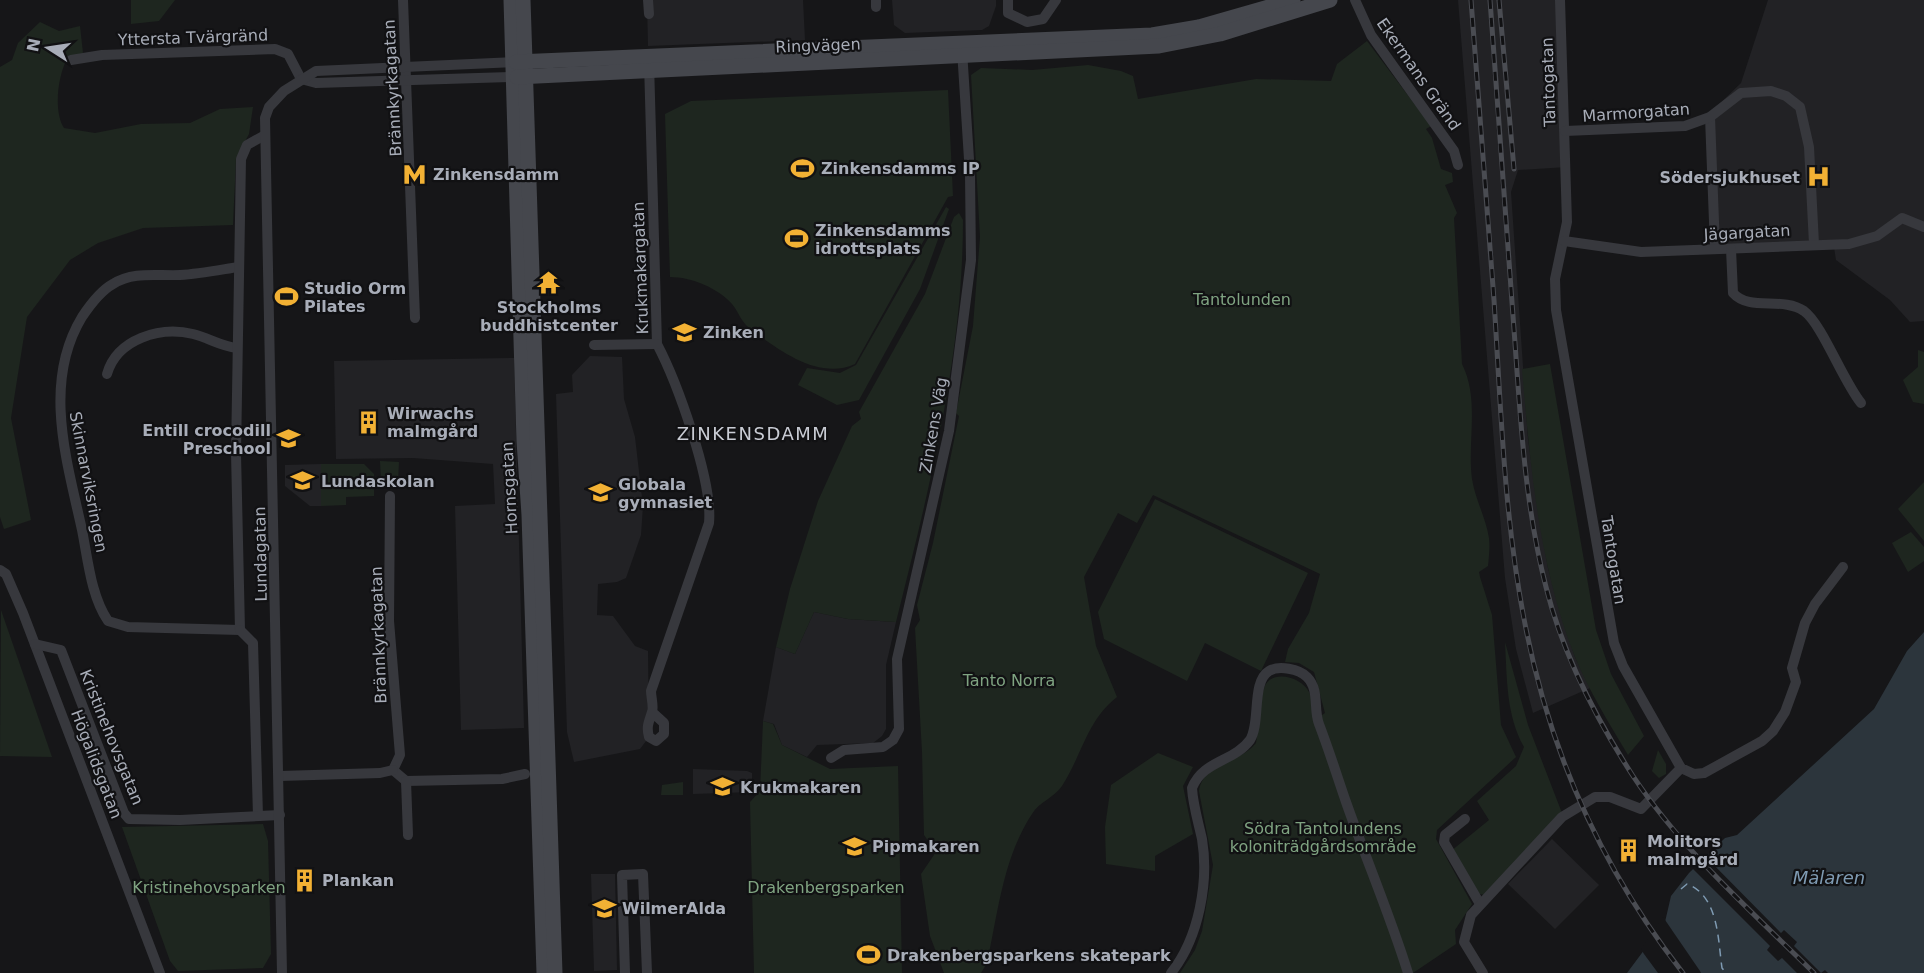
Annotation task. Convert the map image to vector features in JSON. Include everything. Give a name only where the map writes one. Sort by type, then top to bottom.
[{"type":"main road","name":"Hornsgatan","points":[[511,0],[519,70]]},
{"type":"main road","name":"Hornsgatan","points":[[523,0],[519,70],[524,441],[555,973]]},
{"type":"main road","name":"Ringvägen","points":[[1112,44],[1199,27],[1293,0]]},
{"type":"main road","name":"Ringvägen","points":[[519,70],[1112,44],[1159,46],[1196,39],[1330,0]]},
{"type":"main road","name":"Hornsgatan","points":[[543,761],[544,973]]},
{"type":"street","name":"Brännkyrkagatan","points":[[403,0],[408,80],[415,318]]},
{"type":"street","points":[[648,0],[649,14]]},
{"type":"street","points":[[1008,0],[1008,13],[1027,22],[1043,19],[1056,0]]},
{"type":"street","name":"Ekermans Gränd","points":[[1355,0],[1371,35],[1454,151],[1458,165]]},
{"type":"street","name":"Tantogatan","points":[[1560,0],[1567,222],[1555,279],[1556,310],[1609,622],[1623,666],[1681,768]]},
{"type":"street","name":"Yttersta Tvärgränd","points":[[71,60],[102,55],[275,49],[288,54],[301,79]]},
{"type":"street","name":"Zinkens Väg","points":[[831,758],[844,750],[883,747],[893,740],[899,729],[897,659],[950,431],[971,260],[970,175],[962,50]]},
{"type":"street","name":"Krukmakargatan","points":[[649,64],[657,344],[670,368],[706,480],[710,512],[709,523],[655,677],[651,691],[652,712]]},
{"type":"street","name":"Ringvägen","points":[[276,99],[301,79],[316,71],[407,68],[519,70]]},
{"type":"street","name":"Ringvägen","points":[[301,79],[316,82],[408,80],[519,70]]},
{"type":"street","name":"Marmorgatan","points":[[1565,131],[1685,126],[1710,117],[1741,93],[1771,91],[1786,96],[1800,107],[1811,159],[1814,244]]},
{"type":"street","name":"Lundagatan","points":[[276,99],[265,118],[265,135],[280,776],[282,973]]},
{"type":"street","points":[[1710,117],[1715,248]]},
{"type":"street","name":"Lundagatan","points":[[258,816],[253,643],[240,630],[237,348],[241,159],[248,145],[265,135]]},
{"type":"street","name":"Jägargatan","points":[[1564,241],[1641,252],[1731,249],[1857,243],[1877,236],[1902,218],[1924,227]]},
{"type":"street","points":[[1731,249],[1733,293],[1746,302],[1784,303],[1807,313],[1850,390],[1861,403]]},
{"type":"street","name":"Skinnarviksringen","points":[[238,267],[180,275],[142,275],[111,285],[88,309],[74,333],[63,369],[60,406],[63,444],[92,578],[99,607],[108,621],[128,627],[240,630]]},
{"type":"street","points":[[107,374],[111,361],[121,351],[143,337],[161,332],[192,334],[222,346],[237,348]]},
{"type":"street","points":[[594,345],[657,344]]},
{"type":"street","name":"Brännkyrkagatan","points":[[390,496],[390,643],[399,755],[393,770]]},
{"type":"street","points":[[1483,973],[1464,942],[1471,915],[1562,817],[1595,797],[1610,797],[1641,809],[1681,768],[1694,774],[1704,773],[1762,741],[1773,731],[1785,712],[1796,682],[1792,668],[1805,623],[1815,604],[1843,567]]},
{"type":"street","name":"Högalidsgatan","points":[[0,570],[6,574],[35,644],[160,973]]},
{"type":"street","name":"Kristinehovsgatan","points":[[35,644],[61,650],[124,813],[129,819],[280,815]]},
{"type":"street","points":[[1171,973],[1187,951],[1194,933],[1204,864],[1192,788],[1196,777],[1205,768],[1249,741],[1254,731],[1258,694],[1263,676],[1270,670],[1282,668],[1306,675],[1312,684],[1317,700],[1318,721],[1331,749],[1347,802],[1408,973]]},
{"type":"street","points":[[280,776],[380,773],[393,770],[406,781],[502,779],[525,774]]},
{"type":"street","points":[[406,781],[408,835]]},
{"type":"street","points":[[1465,819],[1445,835],[1444,842],[1480,904]]},
{"type":"street","points":[[625,973],[622,874],[643,874],[647,973]]},
{"type":"shaded area","points":[[647,0],[803,0],[805,40],[648,46]]},
{"type":"shaded area","points":[[892,0],[996,0],[996,6],[989,26],[982,30],[905,33],[894,25]]},
{"type":"shaded area","points":[[1458,0],[1562,0],[1567,167],[1518,170],[1511,192],[1528,439],[1537,501],[1548,568],[1561,615],[1575,657],[1590,688],[1533,713],[1516,649],[1505,578]]},
{"type":"shaded area","name":"Södersjukhuset","points":[[1768,0],[1924,0],[1924,321],[1910,322],[1890,300],[1836,260],[1833,241],[1716,249],[1709,114],[1741,83]]},
{"type":"shaded area","name":"Globala gymnasiet","points":[[590,356],[622,357],[624,399],[635,437],[643,506],[641,535],[626,578],[617,582],[598,584],[597,615],[613,616],[635,646],[648,651],[649,737],[640,749],[574,762],[567,732],[556,394],[573,392],[572,375]]},
{"type":"shaded area","points":[[514,358],[524,728],[461,730],[455,506],[495,504],[493,464],[413,458],[336,459],[334,361]]},
{"type":"shaded area","name":"Lundaskolan","points":[[321,464],[321,506],[310,506],[285,486],[285,465]]},
{"type":"shaded area","points":[[814,612],[848,619],[896,622],[886,665],[886,729],[882,736],[873,743],[817,745],[807,757],[782,745],[774,724],[763,721],[776,647],[795,654]]},
{"type":"shaded area","name":"Krukmakaren","points":[[693,769],[747,771],[752,773],[752,792],[693,794]]},
{"type":"shaded area","points":[[1552,839],[1599,885],[1555,929],[1508,884]]},
{"type":"shaded area","name":"WilmerAlda","points":[[591,874],[615,874],[617,970],[594,971]]},
{"type":"green space","points":[[131,0],[175,0],[159,21],[131,24]]},
{"type":"green space","points":[[40,22],[59,31],[80,26],[83,53],[68,57],[59,82],[58,103],[64,128],[95,133],[141,124],[190,123],[220,109],[253,107],[249,134],[236,158],[233,225],[143,228],[98,243],[70,260],[27,317],[11,418],[31,520],[4,529],[0,517],[0,67],[12,60],[18,43]]},
{"type":"green space","name":"Tantolunden","points":[[1367,41],[1431,126],[1426,129],[1432,138],[1441,169],[1452,173],[1453,182],[1445,185],[1457,213],[1454,218],[1462,364],[1472,406],[1472,479],[1486,523],[1489,541],[1488,566],[1479,572],[1492,615],[1501,725],[1516,757],[1437,830],[1436,839],[1472,904],[1455,930],[1456,944],[1413,973],[1180,973],[1195,950],[1202,931],[1213,865],[1199,791],[1202,781],[1215,768],[1241,755],[1256,743],[1262,694],[1268,682],[1273,678],[1286,677],[1300,682],[1310,695],[1316,719],[1325,713],[1314,672],[1299,663],[1285,662],[1288,649],[1309,613],[1320,574],[1153,495],[1137,523],[1118,513],[1084,577],[1096,646],[1117,697],[1107,706],[1092,727],[1062,786],[1035,810],[1022,831],[1008,867],[987,963],[981,973],[944,973],[930,936],[921,874],[936,852],[924,835],[915,628],[920,620],[917,605],[933,543],[959,416],[956,413],[973,326],[980,237],[971,75],[981,68],[1032,70],[1088,65],[1121,71],[1133,76],[1138,99],[1256,79],[1331,81],[1337,64]]},
{"type":"green space","name":"Zinkensdamms idrottsplats","points":[[948,90],[953,196],[948,197],[855,364],[841,368],[827,368],[798,360],[748,327],[732,304],[712,288],[695,281],[670,277],[665,114],[691,101]]},
{"type":"green space","points":[[946,207],[949,209],[920,289],[859,400],[837,405],[798,385],[807,368],[840,373],[856,365]]},
{"type":"green space","points":[[959,213],[963,220],[961,271],[951,372],[932,473],[896,622],[848,619],[814,612],[795,654],[776,647],[790,589],[818,501],[852,426],[861,419],[859,412],[925,294],[954,217]]},
{"type":"green space","points":[[1918,350],[1924,352],[1924,404],[1913,402],[1903,380],[1918,367]]},
{"type":"green space","points":[[1550,364],[1596,630],[1611,674],[1644,736],[1628,755],[1593,695],[1575,657],[1553,588],[1545,552],[1533,479],[1522,369]]},
{"type":"green space","points":[[380,461],[399,462],[398,482],[381,482]]},
{"type":"green space","points":[[321,464],[364,464],[374,474],[374,496],[346,497],[346,505],[321,506]]},
{"type":"green space","points":[[1924,482],[1924,541],[1898,509]]},
{"type":"green space","points":[[1155,499],[1308,573],[1261,671],[1205,643],[1187,681],[1104,639],[1098,612]]},
{"type":"green space","points":[[1911,532],[1924,547],[1924,561],[1908,572],[1892,543]]},
{"type":"green space","points":[[1,610],[52,757],[0,756]]},
{"type":"green space","points":[[1505,642],[1528,725],[1562,813],[1484,895],[1476,893],[1451,851],[1489,820],[1477,801],[1516,766],[1524,747],[1511,709]]},
{"type":"green space","name":"Drakenbergsparken","points":[[763,721],[773,724],[782,745],[830,769],[898,766],[902,973],[754,973],[750,802],[760,791]]},
{"type":"green space","points":[[1658,750],[1666,764],[1666,774],[1659,778],[1652,771]]},
{"type":"green space","points":[[1158,753],[1193,767],[1183,786],[1193,834],[1155,856],[1155,871],[1106,864],[1105,827],[1111,785]]},
{"type":"green space","points":[[683,782],[683,795],[661,795],[662,785]]},
{"type":"green space","name":"Kristinehovsparken","points":[[263,824],[268,841],[271,954],[263,968],[178,971],[170,961],[122,827]]},
{"type":"water","name":"Mälaren","points":[[1924,632],[1924,973],[1627,973],[1665,922],[1671,896],[1689,873],[1725,838],[1737,835],[1874,709],[1907,651]]},
{"type":"pier","points":[[1704,855],[1781,933],[1784,930],[1797,942],[1794,946],[1821,973],[1797,973],[1782,958],[1778,961],[1767,950],[1770,946],[1691,867]]},
{"type":"pier","points":[[1663,917],[1701,973],[1658,973],[1644,954],[1641,949]]},
{"type":"ferry route","points":[[1681,889],[1687,884],[1698,890],[1711,909],[1718,933],[1722,968],[1726,973]]},
{"type":"railway","points":[[1471,0],[1504,465],[1513,547],[1526,629],[1550,722],[1584,810],[1629,894],[1683,973]]},
{"type":"railway","points":[[1490,0],[1527,486],[1538,553],[1561,637],[1593,708],[1619,754],[1652,803],[1695,855],[1814,973]]},
{"type":"railway","points":[[1499,0],[1514,169]]},
{"type":"place","name":"Zinkensdamms IP","points":[[803,168]]},
{"type":"place","name":"Zinkensdamm","points":[[415,174]]},
{"type":"place","name":"Södersjukhuset","points":[[1818,177]]},
{"type":"place","name":"Zinkensdamms idrottsplats","points":[[797,239]]},
{"type":"place","name":"Stockholms buddhistcenter","points":[[549,282]]},
{"type":"place","name":"Studio Orm Pilates","points":[[286,297]]},
{"type":"place","name":"Zinken","points":[[685,332]]},
{"type":"place","name":"Wirwachs malmgård","points":[[369,422]]},
{"type":"place","name":"Entill crocodill Preschool","points":[[289,439]]},
{"type":"place","name":"Lundaskolan","points":[[303,481]]},
{"type":"place","name":"Globala gymnasiet","points":[[600,493]]},
{"type":"place","name":"Krukmakaren","points":[[722,787]]},
{"type":"place","name":"Pipmakaren","points":[[854,846]]},
{"type":"place","name":"Molitors malmgård","points":[[1629,850]]},
{"type":"place","name":"Plankan","points":[[304,880]]},
{"type":"place","name":"WilmerAlda","points":[[604,908]]},
{"type":"place","name":"Drakenbergsparkens skatepark","points":[[869,955]]},
{"type":"district","name":"ZINKENSDAMM","points":[[753,434]]},
{"type":"park label","name":"Tanto Norra","points":[[1009,680]]},
{"type":"park label","name":"Södra Tantolundens koloniträdgårdsområde","points":[[1323,837]]}]
